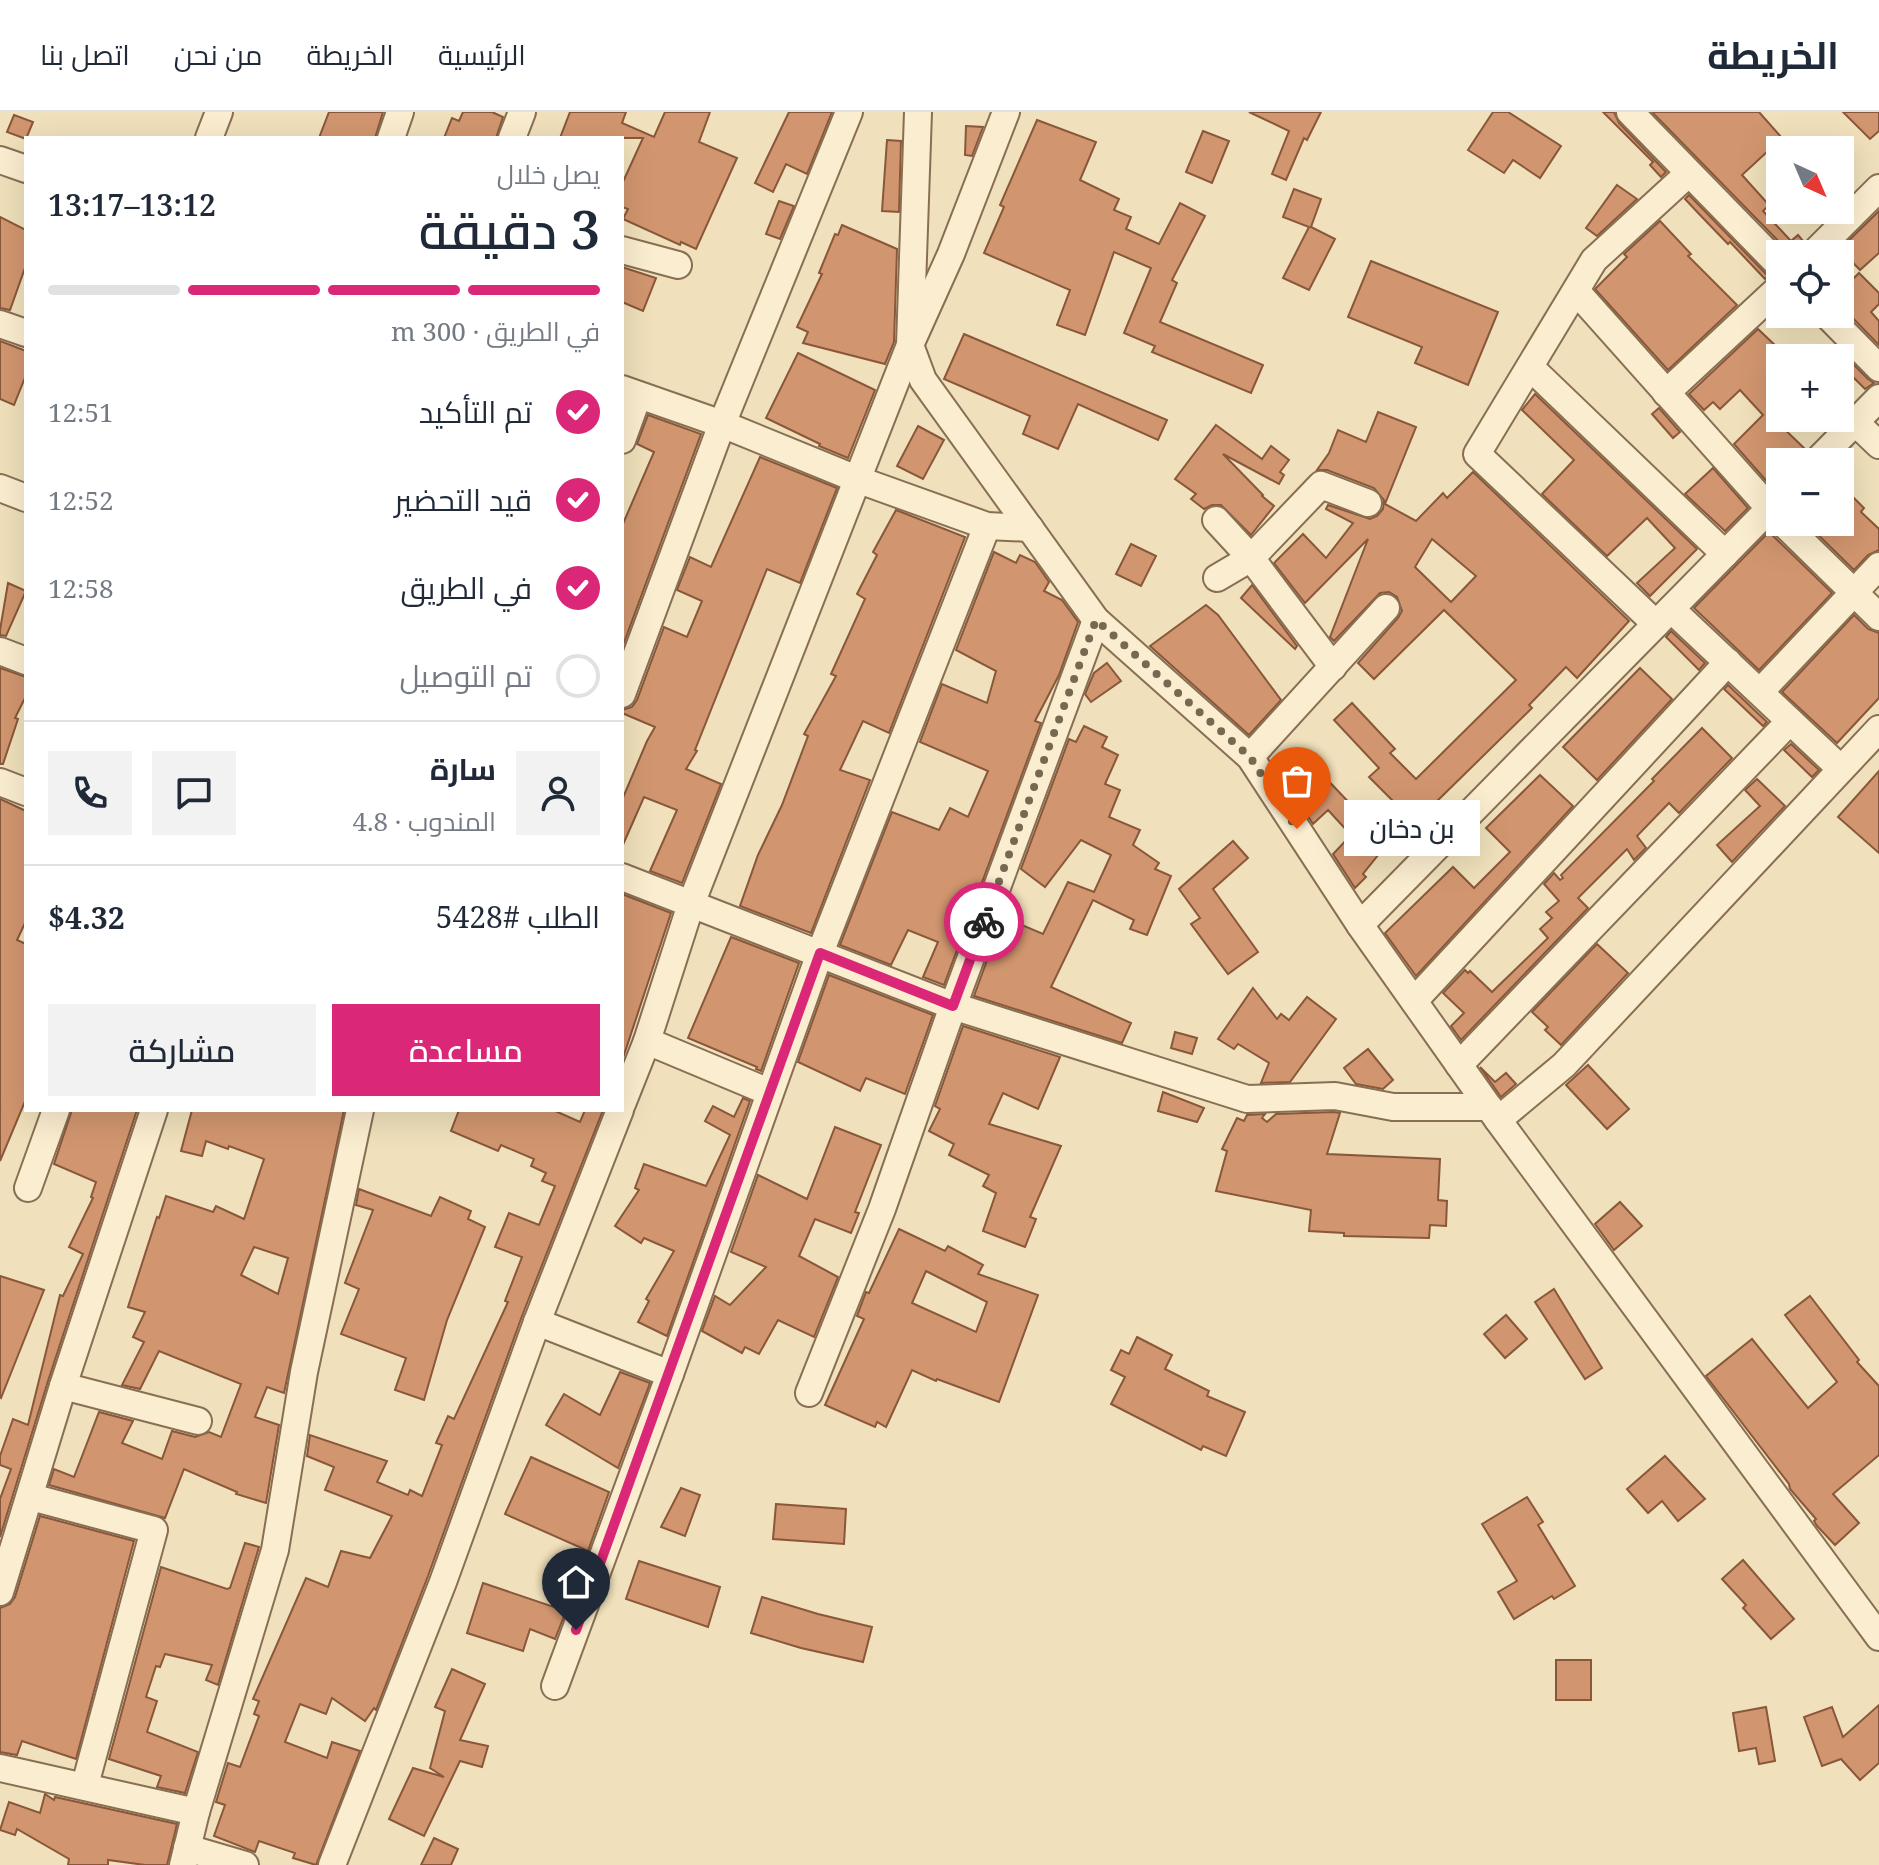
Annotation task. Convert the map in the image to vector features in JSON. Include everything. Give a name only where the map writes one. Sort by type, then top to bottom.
[{"type":"street","points":[[210,136],[219,112]]},
{"type":"street","points":[[392,136],[400,112]]},
{"type":"street","points":[[513,136],[522,112]]},
{"type":"street","points":[[624,689],[722,424],[849,112]]},
{"type":"street","points":[[918,112],[910,345],[923,380],[1096,620],[1250,757],[1360,925],[1494,1114],[1879,1637]]},
{"type":"street","points":[[624,1099],[647,1041],[691,904],[910,345],[951,254],[1006,112]]},
{"type":"street","points":[[1630,112],[1766,252]]},
{"type":"street","points":[[0,160],[24,168]]},
{"type":"street","points":[[1689,173],[1594,260],[1477,454],[1664,616],[1728,662],[1841,769]]},
{"type":"street","points":[[1827,240],[1879,188]]},
{"type":"street","points":[[624,251],[678,265]]},
{"type":"street","points":[[1576,291],[1766,499]]},
{"type":"street","points":[[1666,393],[1766,300]]},
{"type":"street","points":[[0,324],[24,332]]},
{"type":"street","points":[[1840,328],[1879,368]]},
{"type":"street","points":[[1530,367],[1725,554]]},
{"type":"street","points":[[624,428],[630,392],[987,526],[1030,528]]},
{"type":"street","points":[[1830,448],[1879,398]]},
{"type":"street","points":[[1855,422],[1879,445]]},
{"type":"street","points":[[1217,578],[1251,558],[1321,485],[1368,503]]},
{"type":"street","points":[[0,488],[24,497]]},
{"type":"street","points":[[1216,520],[1251,558],[1333,667]]},
{"type":"street","points":[[1360,925],[1725,554],[1766,522]]},
{"type":"street","points":[[555,1686],[820,953],[987,526]]},
{"type":"street","points":[[1801,536],[1879,617]]},
{"type":"street","points":[[1760,692],[1879,566]]},
{"type":"street","points":[[1250,757],[1386,608]]},
{"type":"street","points":[[809,1393],[882,1209],[953,1006],[1096,620]]},
{"type":"street","points":[[0,651],[24,660]]},
{"type":"street","points":[[1414,1001],[1728,662]]},
{"type":"street","points":[[1459,1065],[1790,721]]},
{"type":"street","points":[[624,878],[953,1006],[1247,1099],[1335,1096],[1393,1107],[1494,1114],[1564,1065],[1879,729]]},
{"type":"street","points":[[0,782],[24,791]]},
{"type":"street","points":[[647,1041],[769,1092]]},
{"type":"street","points":[[28,1188],[55,1112]]},
{"type":"street","points":[[0,1592],[63,1386],[153,1112]]},
{"type":"street","points":[[245,1865],[185,1856],[275,1550],[304,1372],[360,1112]]},
{"type":"street","points":[[332,1865],[443,1582],[537,1322],[619,1112]]},
{"type":"street","points":[[537,1322],[670,1374]]},
{"type":"street","points":[[63,1386],[198,1421]]},
{"type":"street","points":[[31,1497],[154,1530],[85,1785]]},
{"type":"street","points":[[0,1768],[196,1812]]},
{"type":"building","points":[[329,112],[383,112],[376,136],[320,136]]},
{"type":"building","points":[[463,112],[492,112],[503,117],[497,136],[445,136],[452,118],[459,121]]},
{"type":"building","points":[[570,112],[626,112],[622,123],[654,137],[665,112],[710,112],[699,142],[737,158],[696,249],[624,219],[628,209],[624,208],[624,180],[643,138],[561,136]]},
{"type":"building","points":[[789,112],[832,112],[807,174],[786,164],[773,192],[755,183]]},
{"type":"building","points":[[1249,112],[1321,112],[1307,140],[1304,138],[1286,180],[1272,174],[1289,131]]},
{"type":"building","points":[[1493,112],[1508,112],[1561,146],[1540,178],[1513,160],[1504,173],[1468,150]]},
{"type":"building","points":[[1603,112],[1614,112],[1619,123],[1666,172],[1661,177],[1650,165],[1653,162]]},
{"type":"building","points":[[1652,112],[1759,112],[1780,136],[1766,136],[1766,153],[1742,175],[1766,202],[1763,211],[1766,224],[1775,224],[1790,240],[1777,240]]},
{"type":"building","points":[[1843,112],[1879,112],[1879,131],[1870,139]]},
{"type":"building","points":[[14,115],[33,122],[24,138],[7,132]]},
{"type":"building","points":[[1037,120],[1096,142],[1080,180],[1119,199],[1114,210],[1131,217],[1126,229],[1159,244],[1180,203],[1205,216],[1172,280],[1177,283],[1160,322],[1263,365],[1251,393],[1152,352],[1155,346],[1124,333],[1151,268],[1114,252],[1085,335],[1057,325],[1070,290],[984,253],[1004,207],[1000,205]]},
{"type":"building","points":[[966,126],[983,127],[972,156],[965,155]]},
{"type":"building","points":[[1203,131],[1229,141],[1212,183],[1186,172]]},
{"type":"building","points":[[887,140],[901,141],[899,212],[882,211]]},
{"type":"building","points":[[1617,185],[1637,199],[1597,236],[1586,228]]},
{"type":"building","points":[[1294,189],[1321,199],[1311,227],[1335,239],[1309,290],[1283,278],[1309,227],[1283,217]]},
{"type":"building","points":[[1689,195],[1766,274],[1766,278],[1730,242],[1728,244],[1685,199]]},
{"type":"building","points":[[779,201],[794,206],[780,239],[766,234]]},
{"type":"building","points":[[1879,211],[1879,253],[1860,270],[1854,264],[1854,240],[1849,240]]},
{"type":"building","points":[[0,217],[24,229],[24,271],[10,310],[0,308]]},
{"type":"building","points":[[1660,221],[1691,254],[1688,256],[1737,305],[1668,370],[1595,289],[1627,257],[1624,254]]},
{"type":"building","points":[[842,225],[897,249],[894,342],[885,364],[803,343],[808,332],[797,327],[822,274],[819,273],[835,234],[838,235]]},
{"type":"building","points":[[1371,261],[1498,312],[1468,385],[1415,363],[1422,347],[1348,317]]},
{"type":"building","points":[[624,268],[656,278],[643,311],[624,303]]},
{"type":"building","points":[[1859,273],[1879,293],[1879,304],[1871,312],[1879,321],[1879,345],[1854,319],[1854,278]]},
{"type":"building","points":[[1758,329],[1774,344],[1766,344],[1766,432],[1787,432],[1804,448],[1766,448],[1766,480],[1734,444],[1763,415],[1740,390],[1720,409],[1713,402],[1704,410],[1689,394]]},
{"type":"building","points":[[964,334],[1167,420],[1158,440],[1078,404],[1058,449],[1023,434],[1030,416],[944,379]]},
{"type":"building","points":[[0,341],[24,350],[24,380],[14,405],[0,399]]},
{"type":"building","points":[[798,353],[875,390],[848,458],[766,418]]},
{"type":"building","points":[[1854,365],[1874,383],[1865,389],[1854,378]]},
{"type":"building","points":[[1535,394],[1697,549],[1650,596],[1637,583],[1675,548],[1647,518],[1607,556],[1542,494],[1574,460],[1522,410]]},
{"type":"building","points":[[1659,408],[1680,432],[1673,438],[1652,414]]},
{"type":"building","points":[[1378,412],[1416,427],[1385,504],[1416,521],[1443,493],[1447,498],[1473,472],[1629,621],[1577,678],[1566,667],[1529,705],[1532,708],[1394,842],[1391,839],[1355,888],[1333,854],[1351,835],[1328,810],[1313,824],[1295,796],[1320,772],[1376,831],[1399,807],[1369,777],[1379,768],[1334,720],[1352,703],[1395,749],[1390,753],[1416,779],[1516,680],[1444,610],[1374,679],[1358,663],[1402,611],[1397,597],[1389,592],[1380,593],[1334,641],[1330,637],[1368,539],[1305,603],[1274,563],[1303,534],[1326,558],[1353,523],[1326,509],[1328,505],[1370,519],[1383,509],[1384,500],[1374,488],[1327,470],[1317,470],[1329,453],[1338,430],[1366,442]],"holes":[[[1432,539],[1476,576],[1451,602],[1415,567]]]},
{"type":"building","points":[[648,415],[701,434],[624,643],[624,521],[654,452],[637,444]]},
{"type":"building","points":[[1216,425],[1262,459],[1271,446],[1289,460],[1280,472],[1284,475],[1279,484],[1223,454],[1274,506],[1251,535],[1221,505],[1204,509],[1191,499],[1196,494],[1175,479]]},
{"type":"building","points":[[918,426],[944,440],[923,479],[897,466]]},
{"type":"building","points":[[760,457],[837,488],[800,583],[767,569],[697,751],[686,769],[721,784],[682,883],[650,871],[677,810],[644,797],[624,842],[624,795],[655,727],[624,714],[624,709],[632,707],[637,700],[664,627],[687,637],[702,601],[677,590],[690,557],[711,567]]},
{"type":"building","points":[[1713,468],[1748,508],[1725,531],[1685,494]]},
{"type":"building","points":[[1854,498],[1864,508],[1861,512],[1879,529],[1879,550],[1868,555],[1854,570],[1819,536],[1854,536]]},
{"type":"building","points":[[896,510],[965,537],[889,733],[863,721],[840,770],[870,780],[811,933],[740,906],[808,736],[804,734],[836,676],[831,674],[865,599],[857,594],[877,555],[873,552]]},
{"type":"building","points":[[1766,535],[1773,536],[1832,593],[1759,670],[1694,608]]},
{"type":"building","points":[[1131,544],[1156,556],[1141,586],[1116,574]]},
{"type":"building","points":[[994,552],[1016,563],[1020,555],[1035,562],[1049,582],[1044,591],[1062,600],[1078,622],[1059,675],[1035,721],[1041,723],[944,985],[923,977],[938,942],[908,930],[891,965],[840,945],[892,812],[939,830],[950,808],[968,817],[988,771],[920,742],[942,684],[987,703],[996,671],[956,650]]},
{"type":"building","points":[[8,583],[24,590],[24,596],[6,636],[0,635]]},
{"type":"building","points":[[1252,585],[1297,646],[1295,649],[1241,598]]},
{"type":"building","points":[[1206,605],[1218,615],[1281,700],[1249,735],[1150,646]]},
{"type":"building","points":[[1854,615],[1868,629],[1879,633],[1879,698],[1837,743],[1782,692]]},
{"type":"building","points":[[1671,631],[1705,663],[1699,670],[1666,637]]},
{"type":"building","points":[[1107,663],[1121,681],[1091,702],[1085,694],[1094,673]]},
{"type":"building","points":[[0,668],[24,676],[24,700],[15,718],[18,719],[3,764],[0,764]]},
{"type":"building","points":[[1640,668],[1672,699],[1597,780],[1563,747]]},
{"type":"building","points":[[1728,685],[1767,722],[1763,726],[1724,689]]},
{"type":"building","points":[[1084,726],[1107,737],[1102,747],[1118,755],[1105,784],[1120,790],[1109,817],[1140,830],[1133,845],[1159,863],[1155,869],[1171,876],[1147,935],[1130,929],[1134,920],[1093,900],[1051,987],[1131,1023],[1122,1043],[974,996],[997,933],[1016,941],[1022,925],[1043,934],[1068,882],[1094,892],[1111,855],[1081,840],[1045,887],[1021,869],[1069,739],[1076,742]]},
{"type":"building","points":[[1702,728],[1732,758],[1679,813],[1669,803],[1637,836],[1646,848],[1634,860],[1627,849],[1578,898],[1588,908],[1461,1040],[1451,1026],[1464,1013],[1443,993],[1465,970],[1492,992],[1548,938],[1540,929],[1552,918],[1546,912],[1559,901],[1544,884],[1554,873],[1560,880],[1563,878],[1561,875]]},
{"type":"building","points":[[1791,744],[1819,770],[1812,777],[1784,750]]},
{"type":"building","points":[[1879,771],[1879,853],[1838,817]]},
{"type":"building","points":[[1540,775],[1573,806],[1416,976],[1385,933],[1453,867],[1474,888],[1510,852],[1486,828]]},
{"type":"building","points":[[1757,779],[1785,806],[1732,862],[1717,845],[1760,806],[1745,790]]},
{"type":"building","points":[[0,799],[24,810],[24,925],[17,940],[24,943],[24,1104],[0,1161]]},
{"type":"building","points":[[1233,841],[1248,858],[1213,889],[1258,952],[1228,974],[1191,924],[1200,918],[1179,889]]},
{"type":"building","points":[[624,895],[671,913],[624,1055]]},
{"type":"building","points":[[731,937],[799,963],[761,1071],[688,1038]]},
{"type":"building","points":[[1597,944],[1628,973],[1561,1045],[1532,1012]]},
{"type":"building","points":[[829,975],[933,1015],[905,1094],[866,1078],[860,1091],[798,1062]]},
{"type":"building","points":[[1253,988],[1277,1019],[1281,1014],[1289,1020],[1307,997],[1336,1019],[1290,1082],[1261,1083],[1269,1063],[1238,1044],[1234,1049],[1218,1039]]},
{"type":"building","points":[[963,1026],[1060,1057],[1038,1109],[1003,1093],[989,1124],[1061,1146],[1030,1217],[1036,1219],[1025,1247],[983,1231],[996,1193],[983,1186],[989,1175],[949,1155],[954,1144],[929,1131],[940,1109],[935,1106]]},
{"type":"building","points":[[1175,1032],[1197,1038],[1192,1054],[1171,1048]]},
{"type":"building","points":[[1368,1049],[1393,1080],[1383,1089],[1356,1084],[1344,1068]]},
{"type":"building","points":[[1588,1065],[1629,1109],[1607,1129],[1566,1085]]},
{"type":"building","points":[[1480,1067],[1495,1082],[1506,1073],[1516,1084],[1501,1097]]},
{"type":"building","points":[[1163,1092],[1204,1108],[1197,1122],[1158,1111]]},
{"type":"building","points":[[743,1098],[750,1101],[667,1336],[638,1322],[649,1301],[646,1299],[674,1251],[644,1238],[641,1243],[615,1226],[639,1190],[635,1188],[644,1164],[706,1186],[730,1135],[705,1121],[713,1106],[734,1117]]},
{"type":"building","points":[[71,1112],[136,1112],[0,1537],[0,1499],[11,1469],[0,1465],[0,1456],[13,1419],[28,1425],[60,1295],[63,1296],[83,1254],[69,1247],[93,1198],[96,1182],[54,1164]]},
{"type":"building","points":[[191,1112],[344,1112],[284,1393],[267,1387],[255,1417],[279,1425],[266,1503],[236,1494],[184,1469],[165,1518],[49,1485],[54,1469],[74,1477],[99,1412],[133,1421],[122,1443],[162,1459],[172,1431],[195,1437],[209,1432],[221,1437],[241,1384],[159,1351],[140,1389],[122,1385],[144,1342],[133,1337],[145,1312],[128,1307],[166,1196],[213,1212],[216,1206],[244,1219],[264,1159],[206,1141],[202,1156],[181,1151]],"holes":[[[254,1247],[288,1258],[278,1294],[241,1275]]]},
{"type":"building","points":[[458,1112],[558,1112],[580,1122],[584,1112],[602,1112],[522,1316],[376,1710],[374,1708],[365,1721],[332,1698],[326,1714],[300,1704],[285,1742],[327,1758],[332,1742],[360,1751],[316,1865],[293,1858],[295,1853],[259,1841],[255,1852],[214,1836],[225,1805],[216,1802],[228,1763],[240,1767],[259,1716],[254,1714],[259,1701],[253,1699],[306,1578],[328,1587],[341,1551],[370,1558],[392,1516],[325,1490],[334,1467],[307,1456],[310,1435],[387,1461],[377,1482],[408,1495],[410,1490],[422,1496],[442,1445],[436,1443],[448,1416],[454,1419],[508,1302],[505,1301],[522,1257],[495,1247],[509,1213],[539,1225],[555,1186],[542,1181],[546,1173],[531,1166],[534,1159],[501,1145],[498,1151],[451,1131]]},
{"type":"building","points":[[1340,1113],[1327,1154],[1440,1159],[1438,1200],[1447,1201],[1446,1226],[1430,1225],[1429,1238],[1344,1236],[1344,1233],[1309,1231],[1311,1210],[1216,1191],[1227,1151],[1222,1149],[1237,1118],[1244,1121],[1247,1115],[1265,1114],[1262,1118],[1267,1122],[1276,1114]]},
{"type":"building","points":[[835,1127],[881,1145],[855,1212],[859,1213],[851,1233],[815,1219],[799,1256],[838,1277],[814,1337],[778,1320],[759,1354],[745,1347],[742,1353],[702,1331],[715,1296],[730,1305],[766,1267],[731,1252],[758,1175],[807,1199]]},
{"type":"building","points":[[359,1189],[431,1216],[440,1197],[471,1211],[468,1219],[485,1227],[447,1320],[424,1400],[395,1390],[406,1358],[341,1334],[359,1289],[345,1283],[373,1210],[356,1205]]},
{"type":"building","points":[[1620,1202],[1642,1226],[1614,1250],[1595,1224]]},
{"type":"building","points":[[899,1229],[945,1251],[948,1246],[983,1265],[978,1274],[1038,1295],[999,1402],[912,1370],[886,1427],[877,1422],[875,1427],[825,1405],[864,1319],[857,1316],[866,1292],[869,1293]],"holes":[[[926,1271],[987,1302],[976,1332],[912,1303]]]},
{"type":"building","points":[[0,1276],[44,1290],[1,1398],[0,1397]]},
{"type":"building","points":[[1554,1289],[1602,1368],[1585,1379],[1535,1302]]},
{"type":"building","points":[[1810,1296],[1859,1360],[1857,1362],[1879,1386],[1879,1455],[1833,1494],[1859,1523],[1835,1545],[1817,1526],[1816,1519],[1706,1376],[1752,1339],[1808,1408],[1837,1382],[1785,1315]]},
{"type":"building","points":[[1506,1315],[1527,1339],[1505,1358],[1484,1334]]},
{"type":"building","points":[[1137,1337],[1172,1355],[1165,1369],[1209,1391],[1207,1396],[1245,1412],[1226,1456],[1203,1446],[1201,1450],[1111,1404],[1125,1377],[1111,1370],[1121,1350],[1129,1354]]},
{"type":"building","points":[[620,1372],[650,1383],[618,1468],[546,1425],[564,1394],[600,1415]]},
{"type":"building","points":[[1665,1456],[1705,1499],[1678,1521],[1662,1501],[1648,1513],[1627,1489]]},
{"type":"building","points":[[531,1457],[609,1492],[588,1551],[505,1514]]},
{"type":"building","points":[[681,1488],[700,1495],[685,1536],[661,1527]]},
{"type":"building","points":[[1527,1497],[1543,1522],[1538,1525],[1575,1586],[1514,1619],[1498,1592],[1517,1581],[1482,1524]]},
{"type":"building","points":[[776,1504],[846,1509],[844,1544],[773,1539]]},
{"type":"building","points":[[40,1516],[134,1541],[76,1759],[22,1741],[17,1755],[0,1752],[0,1608],[10,1604],[15,1597]]},
{"type":"building","points":[[245,1543],[259,1547],[218,1685],[206,1680],[212,1665],[165,1654],[160,1667],[156,1666],[146,1697],[157,1701],[147,1732],[198,1752],[185,1793],[157,1787],[161,1776],[109,1759],[161,1567],[227,1589],[230,1588]]},
{"type":"building","points":[[1743,1560],[1794,1619],[1771,1639],[1722,1579]]},
{"type":"building","points":[[639,1561],[720,1587],[708,1627],[626,1599]]},
{"type":"building","points":[[483,1583],[566,1611],[555,1639],[530,1629],[523,1651],[467,1633]]},
{"type":"building","points":[[762,1597],[872,1627],[863,1662],[751,1633]]},
{"type":"building","points":[[1556,1660],[1591,1660],[1591,1700],[1556,1700]]},
{"type":"building","points":[[452,1669],[485,1684],[460,1740],[488,1746],[482,1767],[460,1761],[424,1836],[389,1819],[413,1768],[444,1777],[430,1768],[445,1711],[435,1707]]},
{"type":"building","points":[[1879,1705],[1879,1763],[1860,1780],[1841,1759],[1822,1766],[1804,1717],[1832,1707],[1843,1737]]},
{"type":"building","points":[[1766,1707],[1775,1761],[1759,1764],[1756,1748],[1739,1751],[1733,1713]]},
{"type":"building","points":[[45,1794],[54,1800],[55,1797],[177,1824],[167,1865],[108,1860],[108,1865],[68,1865],[69,1859],[17,1829],[15,1835],[0,1830],[9,1802],[40,1813]]},
{"type":"building","points":[[434,1838],[458,1849],[451,1865],[421,1865]]},
{"type":"way so far","points":[[984,922],[1096,620],[1250,757],[1297,829]]},
{"type":"place","name":"بن دخان","points":[[1297,829]]},
{"type":"route","points":[[576,1630],[820,953],[953,1006],[984,922]]}]
